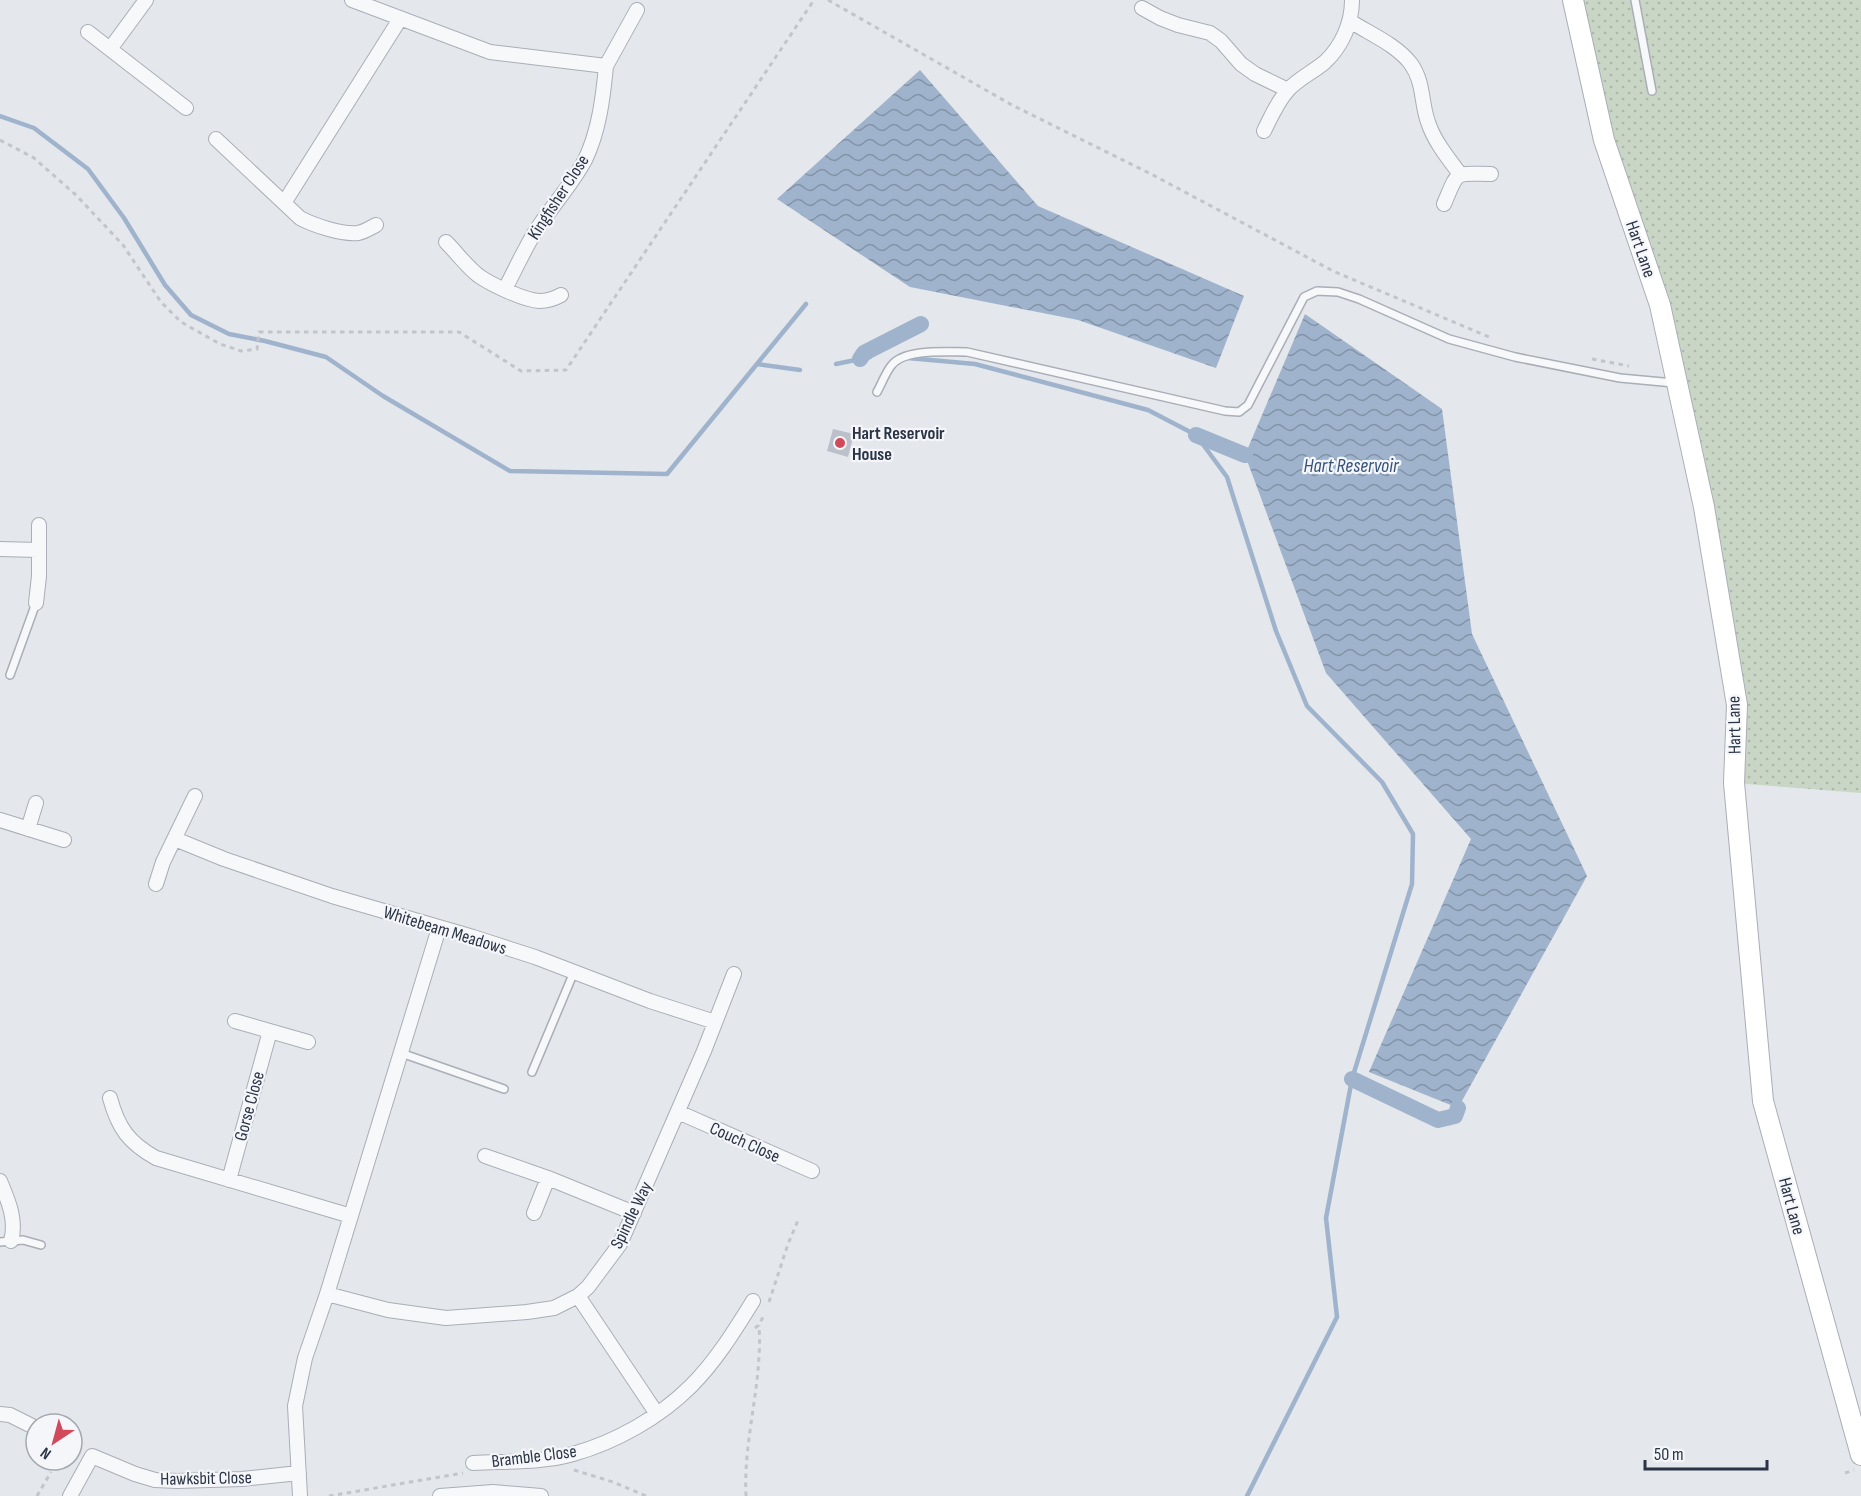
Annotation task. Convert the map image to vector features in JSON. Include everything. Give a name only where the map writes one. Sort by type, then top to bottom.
[{"type":"street","points":[[110,49],[146,0]]},
{"type":"street","points":[[352,0],[490,52],[606,66]]},
{"type":"street","points":[[1264,131],[1288,90],[1325,62],[1338,48],[1350,21],[1352,0]]},
{"type":"street","name":"Hart Lane","points":[[1573,0],[1604,141],[1660,305],[1704,507],[1737,705],[1734,783],[1763,1101],[1861,1455]]},
{"type":"street","points":[[1142,8],[1169,22],[1210,33],[1221,41],[1241,64],[1255,74],[1288,90]]},
{"type":"street","name":"Kingfisher Close","points":[[505,289],[535,232],[571,184],[585,159],[594,137],[603,98],[606,66],[637,10]]},
{"type":"street","points":[[284,203],[400,19]]},
{"type":"street","points":[[1350,21],[1396,50],[1411,64],[1420,80],[1427,122],[1460,174]]},
{"type":"street","points":[[88,32],[186,108]]},
{"type":"street","points":[[216,140],[300,218],[309,223],[359,233],[376,225]]},
{"type":"street","points":[[1444,204],[1456,176],[1491,174]]},
{"type":"street","points":[[447,242],[478,275],[505,289],[527,299],[538,301],[551,300],[561,295]]},
{"type":"street","points":[[36,603],[39,576],[39,525]]},
{"type":"street","points":[[0,549],[38,550]]},
{"type":"street","points":[[156,884],[163,862],[195,796]]},
{"type":"street","points":[[28,829],[36,803]]},
{"type":"street","points":[[0,820],[64,840]]},
{"type":"street","name":"Whitebeam Meadows","points":[[175,839],[224,859],[332,896],[495,944],[650,1001],[715,1022]]},
{"type":"street","points":[[300,1496],[296,1406],[305,1358],[327,1294],[439,928]]},
{"type":"street","name":"Spindle Way","points":[[327,1294],[388,1310],[446,1318],[554,1308],[578,1296],[620,1245],[678,1112],[734,974]]},
{"type":"street","points":[[235,1021],[308,1042]]},
{"type":"street","name":"Gorse Close","points":[[229,1180],[270,1031]]},
{"type":"street","points":[[110,1098],[115,1118],[132,1142],[156,1158],[351,1216]]},
{"type":"street","name":"Couch Close","points":[[678,1112],[812,1172]]},
{"type":"street","points":[[485,1156],[548,1178],[633,1214]]},
{"type":"street","points":[[534,1213],[548,1178]]},
{"type":"street","points":[[0,1181],[13,1220],[14,1231],[6,1241]]},
{"type":"street","points":[[578,1296],[657,1414]]},
{"type":"street","name":"Bramble Close","points":[[470,1468],[572,1455],[603,1444],[640,1426],[692,1386],[734,1334],[753,1301]]},
{"type":"street","points":[[0,1414],[10,1415],[24,1422]]},
{"type":"street","name":"Hawksbit Close","points":[[70,1496],[92,1456],[155,1480],[242,1479],[299,1473]]},
{"type":"street","points":[[441,1496],[493,1492],[541,1496]]},
{"type":"lane","points":[[1635,0],[1652,91]]},
{"type":"lane","points":[[878,392],[892,365],[902,356],[930,352],[967,352],[1225,411],[1239,412],[1248,405],[1304,297],[1317,291],[1338,292],[1359,299],[1449,339],[1515,357],[1620,378],[1677,383]]},
{"type":"lane","points":[[10,675],[36,603]]},
{"type":"lane","points":[[532,1072],[574,972]]},
{"type":"lane","points":[[401,1053],[504,1089]]},
{"type":"lane","points":[[6,1241],[23,1240],[41,1245]]},
{"type":"path","points":[[0,140],[34,158],[76,195],[123,246],[161,302],[181,322],[220,344],[242,351],[257,349],[259,332],[459,332],[521,371],[566,370],[814,0]]},
{"type":"path","points":[[828,0],[1012,105],[1151,174],[1333,271],[1493,338]]},
{"type":"path","points":[[1586,358],[1634,367]]},
{"type":"path","points":[[768,1304],[799,1218]]},
{"type":"path","points":[[746,1496],[749,1444],[760,1346],[759,1325],[766,1310]]},
{"type":"path","points":[[329,1496],[470,1468]]},
{"type":"path","points":[[566,1468],[613,1482],[646,1496]]},
{"type":"path","points":[[37,1496],[51,1472]]},
{"type":"green space","points":[[1573,0],[1861,0],[1861,793],[1734,783],[1737,705],[1704,507]]},
{"type":"water","points":[[920,70],[1038,206],[1244,296],[1216,368],[1078,320],[910,287],[777,199]]},
{"type":"water","name":"Hart Reservoir","points":[[1305,314],[1442,409],[1472,634],[1587,876],[1458,1108],[1369,1072],[1471,839],[1326,673],[1245,455]]},
{"type":"building","name":"Hart Reservoir House","points":[[833,429],[854,434],[848,457],[827,451]]},
{"type":"waterway","points":[[0,116],[34,128],[88,169],[124,218],[165,285],[191,315],[229,334],[326,357],[383,396],[510,471],[667,474],[806,304]]},
{"type":"waterway","points":[[860,359],[864,353],[921,324]]},
{"type":"waterway","points":[[836,364],[870,357]]},
{"type":"waterway","points":[[908,358],[975,364],[1148,410],[1196,435],[1227,477],[1276,631],[1307,706],[1382,782],[1413,834],[1412,884],[1352,1079],[1326,1218],[1337,1317],[1247,1496]]},
{"type":"waterway","points":[[757,364],[800,370]]},
{"type":"waterway","points":[[1196,435],[1245,455]]},
{"type":"waterway","points":[[1352,1079],[1438,1120],[1455,1116],[1458,1108]]},
{"type":"place","name":"Hart Reservoir House","points":[[840,443]]}]
